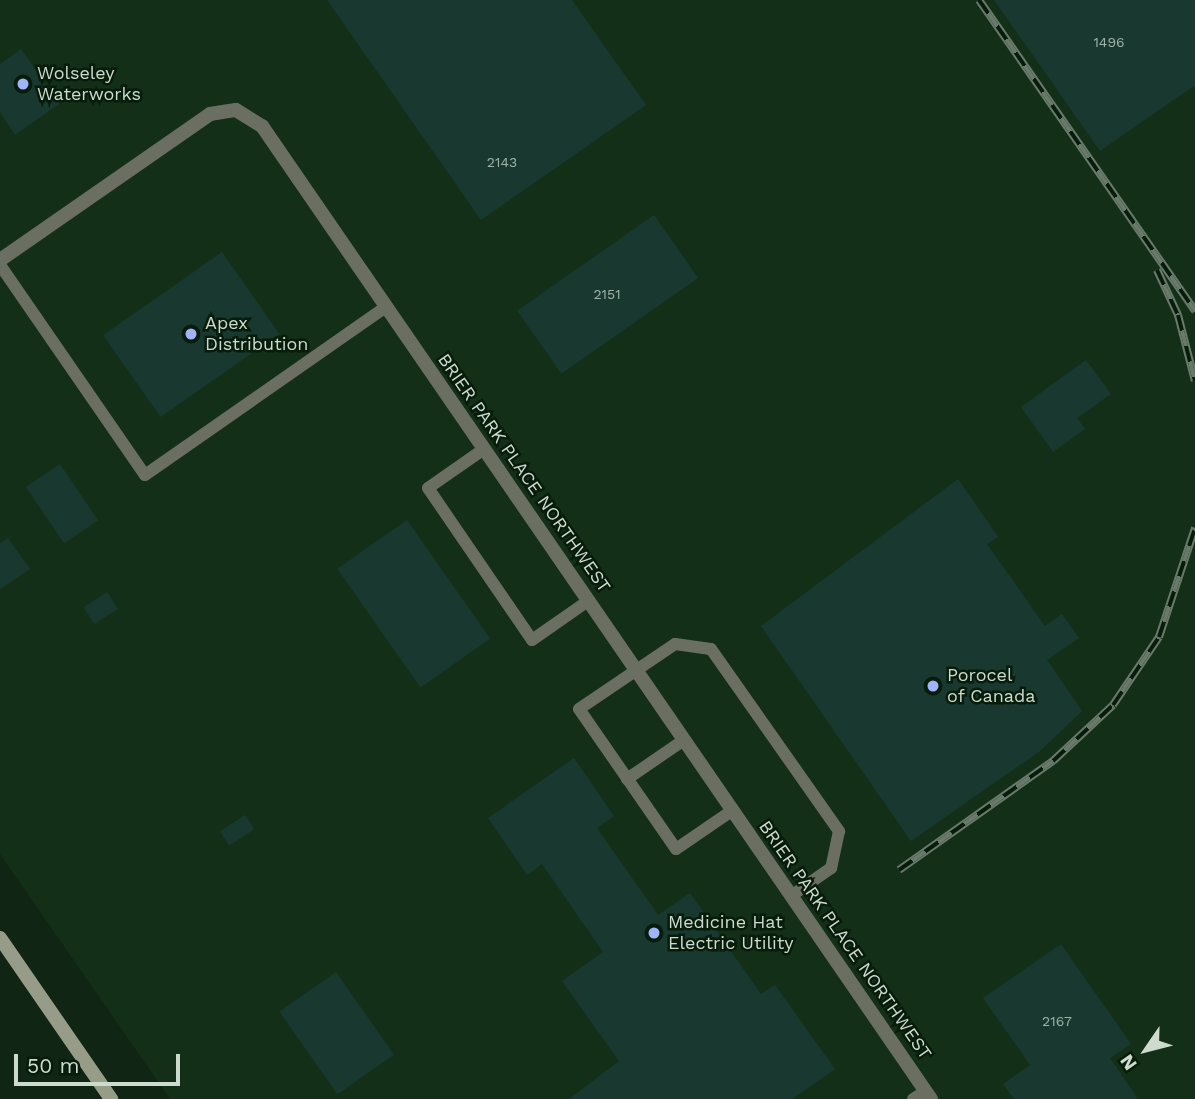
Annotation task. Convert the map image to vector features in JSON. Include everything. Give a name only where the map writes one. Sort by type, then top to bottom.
[{"type":"main road","points":[[0,938],[111,1099]]},
{"type":"street","name":"BRIER PARK PLACE NORTHWEST","points":[[0,260],[210,114],[236,110],[262,126],[733,810],[923,1096]]},
{"type":"lane","points":[[0,265],[145,475],[386,307]]},
{"type":"lane","points":[[484,449],[428,488],[524,629],[532,640],[589,601]]},
{"type":"lane","points":[[733,810],[676,849],[579,709],[675,644],[711,649],[839,831],[831,868],[791,896]]},
{"type":"lane","points":[[627,779],[684,740]]},
{"type":"shaded area","points":[[0,0],[1195,0],[1195,1099],[170,1099],[0,854]]},
{"type":"building","points":[[327,0],[572,0],[646,105],[481,220]]},
{"type":"building","points":[[994,0],[1195,0],[1195,85],[1100,151]]},
{"type":"building","name":"Wolseley Waterworks","points":[[21,49],[59,104],[15,135],[0,112],[0,64]]},
{"type":"building","points":[[654,215],[698,278],[561,374],[517,311]]},
{"type":"building","name":"Apex Distribution","points":[[222,252],[279,334],[161,417],[103,335]]},
{"type":"building","points":[[1086,360],[1111,394],[1077,418],[1085,429],[1053,452],[1021,407]]},
{"type":"building","points":[[60,464],[98,520],[64,543],[26,487]]},
{"type":"building","name":"Porocel of Canada","points":[[958,479],[998,537],[987,544],[1045,626],[1062,614],[1079,638],[1047,660],[1082,711],[1040,751],[911,841],[761,626]]},
{"type":"building","points":[[407,520],[490,639],[421,688],[337,569]]},
{"type":"building","points":[[8,538],[30,569],[0,589],[0,543]]},
{"type":"building","points":[[107,592],[118,609],[94,624],[84,607]]},
{"type":"building","name":"Medicine Hat Electric Utility","points":[[574,758],[614,816],[597,828],[658,915],[690,893],[761,994],[775,985],[835,1069],[792,1099],[569,1099],[619,1061],[562,981],[603,952],[542,864],[527,875],[488,818]]},
{"type":"building","points":[[245,815],[254,829],[229,846],[220,831]]},
{"type":"building","points":[[1061,944],[1131,1044],[1110,1058],[1138,1099],[1014,1099],[1003,1084],[1030,1065],[983,998]]},
{"type":"building","points":[[336,972],[394,1055],[337,1094],[279,1012]]},
{"type":"railway","points":[[979,0],[1195,311]]},
{"type":"railway","points":[[1157,270],[1178,315],[1195,381]]},
{"type":"railway","points":[[899,870],[1053,761],[1113,705],[1159,637],[1195,528]]},
{"type":"place","name":"Wolseley Waterworks","points":[[23,84]]},
{"type":"place","name":"Apex Distribution","points":[[191,334]]},
{"type":"place","name":"Porocel of Canada","points":[[933,686]]},
{"type":"place","name":"Medicine Hat Electric Utility","points":[[654,933]]}]
